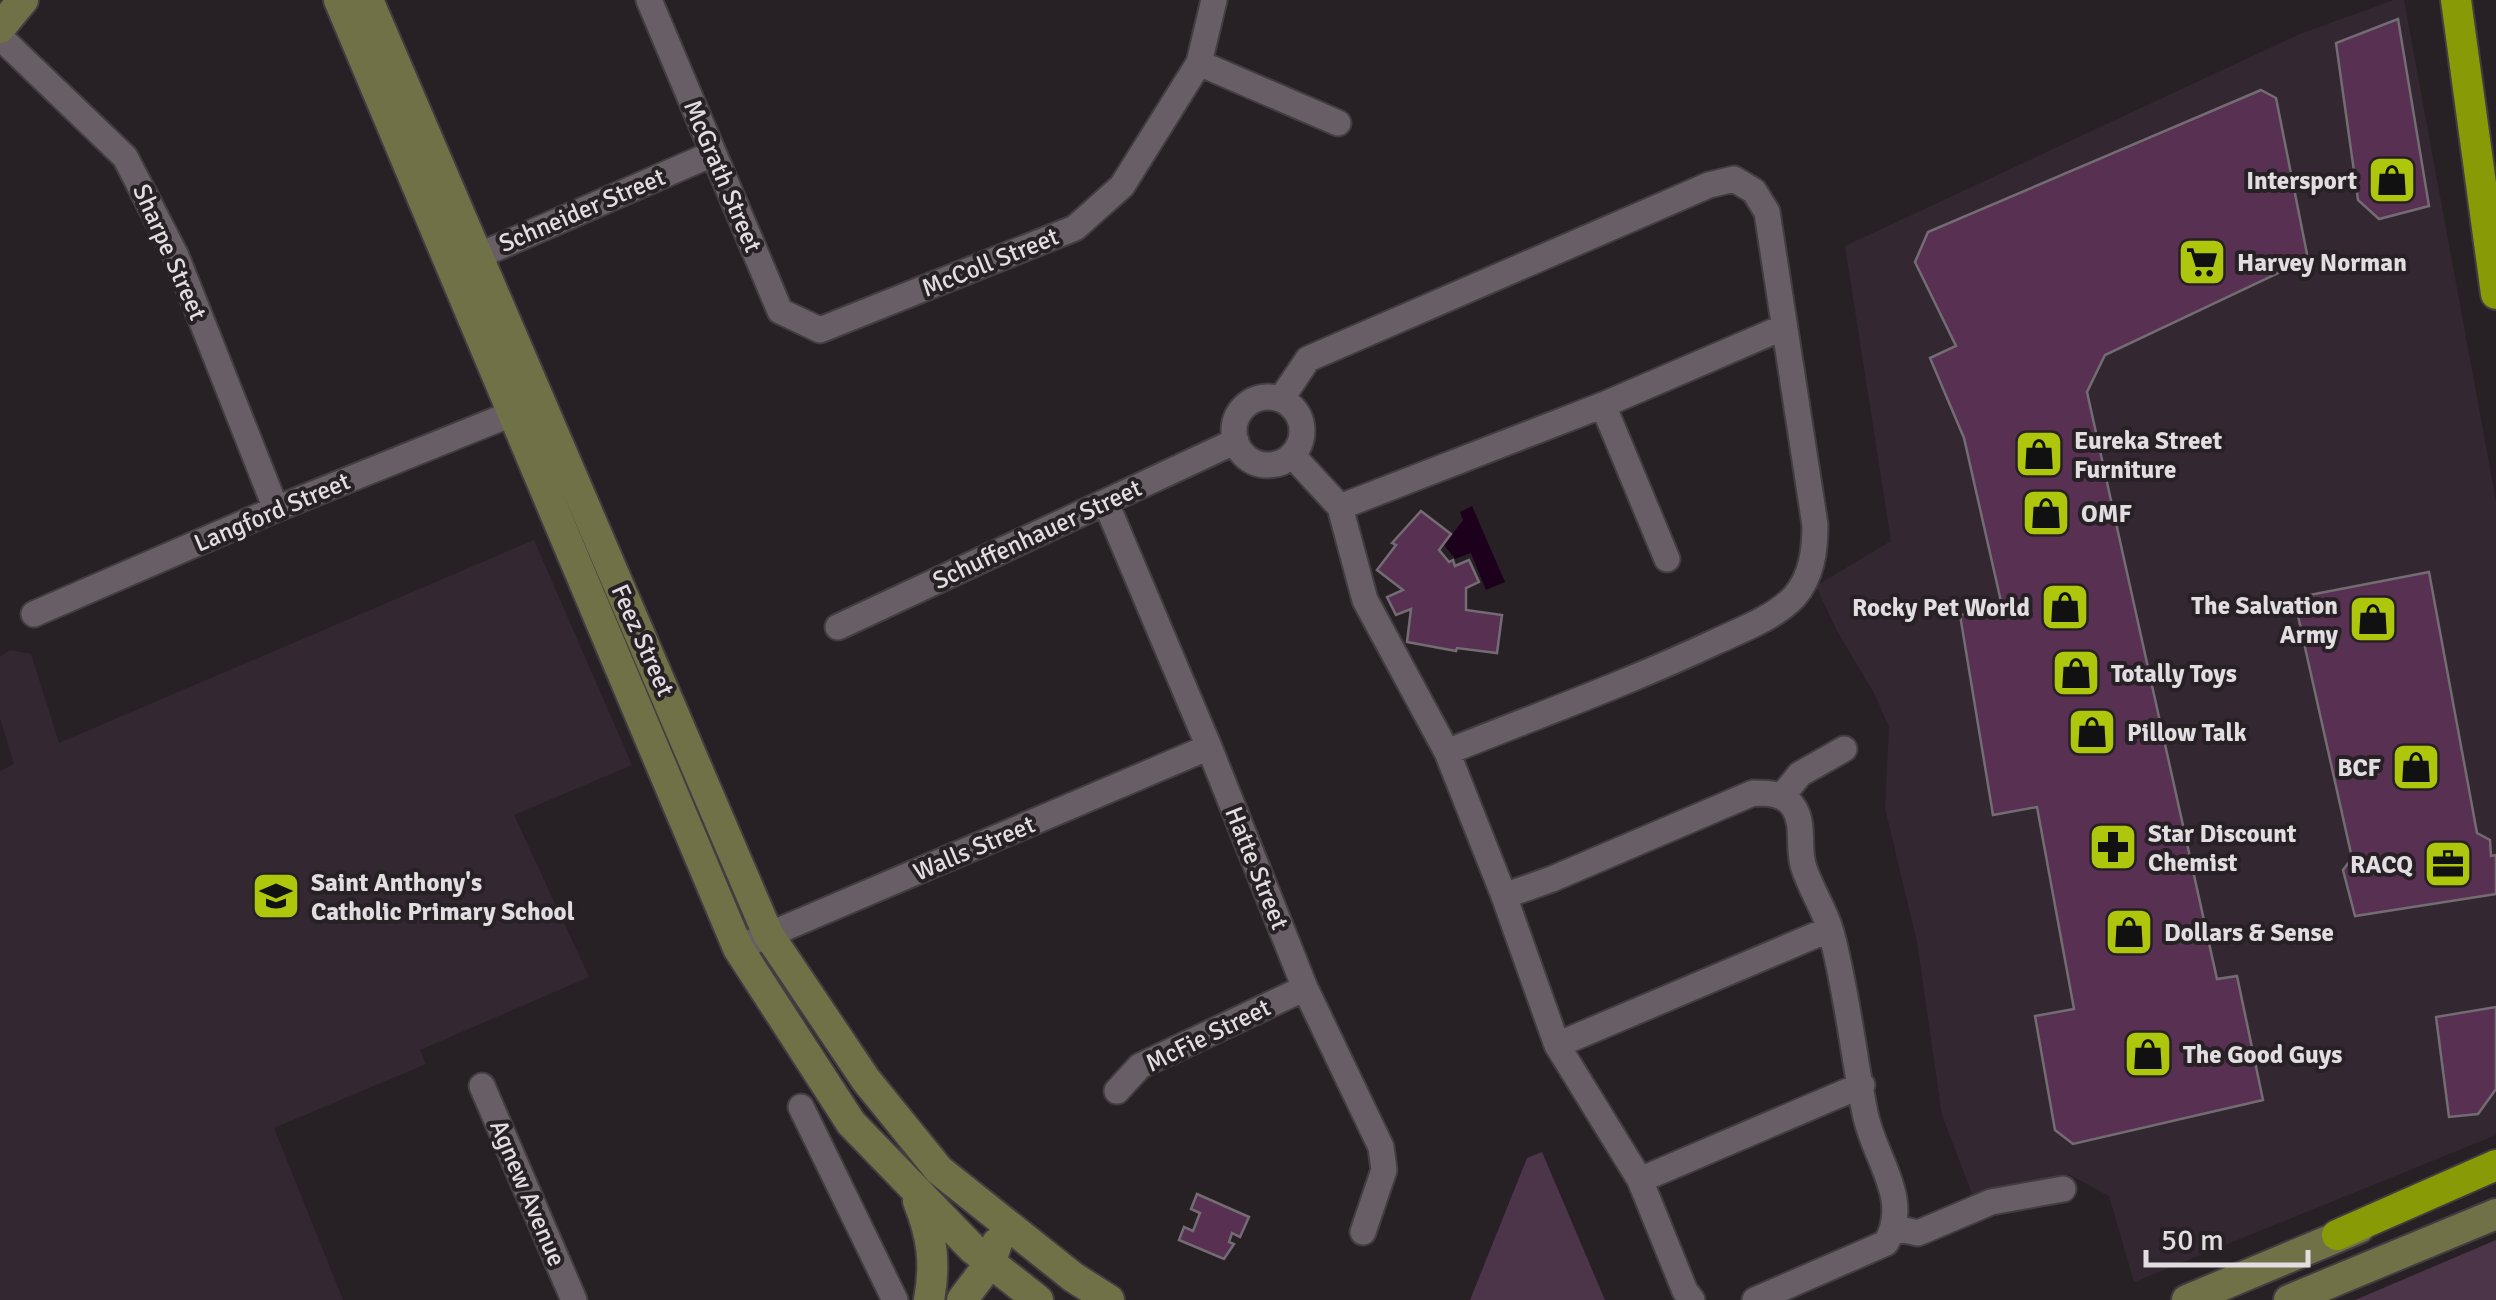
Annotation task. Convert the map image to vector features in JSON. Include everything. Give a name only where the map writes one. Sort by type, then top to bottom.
[{"type":"highway","points":[[2456,0],[2496,294]]},
{"type":"highway","points":[[2337,1235],[2496,1165]]},
{"type":"main road","points":[[0,28],[23,0]]},
{"type":"main road","name":"Feez Street","points":[[339,0],[464,261],[768,934],[866,1080],[939,1170],[1109,1300]]},
{"type":"main road","name":"Feez Street","points":[[368,0],[464,261],[511,414],[738,948],[849,1119],[914,1192],[981,1256],[1038,1300]]},
{"type":"main road","points":[[2187,1300],[2337,1235],[2496,1181]]},
{"type":"main road","points":[[914,1192],[934,1252],[930,1300]]},
{"type":"main road","points":[[2288,1300],[2496,1214]]},
{"type":"main road","points":[[962,1300],[981,1256],[1005,1223]]},
{"type":"main road","points":[[930,1300],[947,1275],[981,1256]]},
{"type":"street","name":"McGrath Street","points":[[649,0],[780,311],[820,330]]},
{"type":"street","name":"McColl Street","points":[[820,330],[1075,228],[1122,186],[1200,63],[1214,0]]},
{"type":"street","name":"Sharpe Street","points":[[0,37],[125,158],[176,256],[276,509]]},
{"type":"street","points":[[1200,63],[1338,123]]},
{"type":"street","name":"Schneider Street","points":[[464,261],[712,154]]},
{"type":"street","points":[[1281,400],[1308,359],[1709,185],[1734,179],[1754,191],[1767,212],[1815,525],[1815,549],[1809,570],[1794,596],[1764,619],[1678,660],[1447,752]]},
{"type":"street","points":[[1340,507],[1603,404],[1784,326]]},
{"type":"street","points":[[1259,398],[1281,400],[1297,413],[1302,423],[1299,446],[1292,455],[1272,465],[1260,464],[1241,452],[1236,441],[1236,420],[1249,403],[1259,398]]},
{"type":"street","points":[[1603,404],[1667,559]]},
{"type":"street","name":"Langford Street","points":[[34,614],[276,509],[511,414]]},
{"type":"street","name":"Schuffenhauer Street","points":[[838,627],[1236,441]]},
{"type":"street","points":[[1292,455],[1340,507],[1366,600],[1447,752],[1557,1045],[1640,1180],[1692,1300]]},
{"type":"street","name":"Hatte Street","points":[[1106,503],[1305,988],[1382,1148],[1384,1170],[1363,1232]]},
{"type":"street","name":"Walls Street","points":[[738,948],[1209,747]]},
{"type":"street","points":[[1782,796],[1800,774],[1844,749]]},
{"type":"street","points":[[1504,896],[1754,792],[1782,796],[1794,807],[1799,820],[1802,864],[1830,929],[1873,1144],[1893,1189],[1898,1214],[1886,1244],[1755,1300]]},
{"type":"street","points":[[1557,1045],[1830,929]]},
{"type":"street","name":"McFie Street","points":[[1118,1091],[1140,1066],[1305,988]]},
{"type":"street","name":"Agnew Avenue","points":[[482,1086],[574,1300]]},
{"type":"street","points":[[1640,1180],[1862,1086]]},
{"type":"street","points":[[801,1107],[895,1300]]},
{"type":"street","points":[[817,1140],[849,1119]]},
{"type":"street","points":[[1895,1228],[1918,1232],[1991,1202],[2064,1189]]},
{"type":"shaded area","points":[[2394,0],[2404,0],[2496,501],[2496,1135],[2134,1282],[2109,1196],[2070,1175],[1972,1194],[1942,1115],[1917,942],[1885,808],[1889,727],[1816,586],[1891,541],[1845,246],[2300,34]]},
{"type":"shaded area","points":[[1472,506],[1505,582],[1486,590],[1471,553],[1455,559],[1444,545],[1463,520],[1460,512]]},
{"type":"shaded area","name":"Saint Anthony's Catholic Primary School","points":[[534,540],[632,765],[514,815],[589,977],[420,1050],[426,1064],[274,1128],[343,1300],[0,1300],[0,771],[14,764],[0,718],[0,657],[10,650],[31,654],[59,743]]},
{"type":"shaded area","points":[[1542,1152],[1605,1300],[1470,1300],[1527,1158]]},
{"type":"shaded area","points":[[2496,1240],[2496,1300],[2355,1300]]},
{"type":"building","points":[[2398,19],[2429,206],[2379,219],[2358,200],[2336,43]]},
{"type":"building","points":[[2261,90],[2276,98],[2308,259],[2105,355],[2087,392],[2217,979],[2237,976],[2263,1100],[2073,1144],[2055,1130],[2035,1016],[2074,1009],[2037,807],[1993,815],[1960,615],[2002,606],[1964,438],[1930,358],[1956,346],[1915,262],[1928,232]]},
{"type":"building","points":[[1421,511],[1451,534],[1439,550],[1455,566],[1469,560],[1479,582],[1466,588],[1466,610],[1502,615],[1497,653],[1407,642],[1411,609],[1396,615],[1387,597],[1403,590],[1377,570],[1396,545],[1392,543]]},
{"type":"building","points":[[2429,572],[2477,833],[2490,840],[2491,856],[2496,855],[2496,894],[2355,916],[2343,870],[2352,858],[2294,598]]},
{"type":"building","points":[[2496,1007],[2496,1089],[2478,1114],[2449,1117],[2436,1017]]},
{"type":"building","points":[[1197,1194],[1249,1217],[1240,1237],[1232,1233],[1229,1242],[1234,1244],[1224,1259],[1179,1240],[1184,1227],[1193,1231],[1200,1213],[1191,1209]]},
{"type":"place","name":"Intersport","points":[[2392,180]]},
{"type":"place","name":"Harvey Norman","points":[[2202,262]]},
{"type":"place","name":"Eureka Street Furniture","points":[[2039,454]]},
{"type":"place","name":"OMF","points":[[2046,513]]},
{"type":"place","name":"Rocky Pet World","points":[[2065,607]]},
{"type":"place","name":"The Salvation Army","points":[[2373,619]]},
{"type":"place","name":"Totally Toys","points":[[2076,673]]},
{"type":"place","name":"Pillow Talk","points":[[2092,732]]},
{"type":"place","name":"BCF","points":[[2416,767]]},
{"type":"place","name":"Star Discount Chemist","points":[[2113,847]]},
{"type":"place","name":"RACQ","points":[[2448,864]]},
{"type":"place","name":"Saint Anthony's Catholic Primary School","points":[[276,896]]},
{"type":"place","name":"Dollars & Sense","points":[[2129,932]]},
{"type":"place","name":"The Good Guys","points":[[2148,1054]]}]
